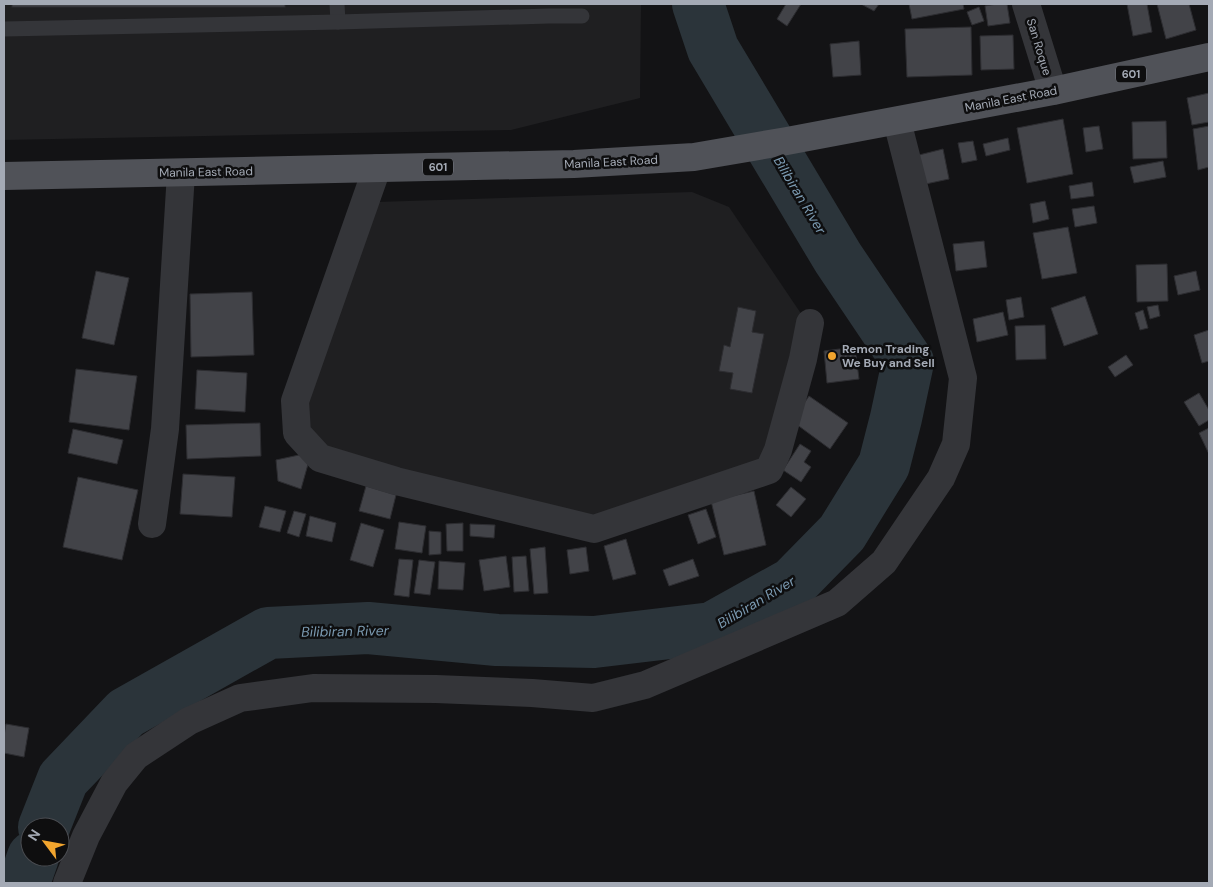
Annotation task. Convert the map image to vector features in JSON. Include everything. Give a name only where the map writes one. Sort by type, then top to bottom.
[{"type":"main road","name":"Manila East Road","points":[[4,176],[574,164],[694,157],[1053,91],[1209,58]]},
{"type":"street","name":"San Roque","points":[[1026,4],[1053,91]]},
{"type":"street","points":[[67,883],[86,836],[110,790],[136,756],[189,721],[240,698],[313,688],[436,689],[532,693],[593,698],[645,684],[837,603],[884,562],[941,478],[956,444],[963,378],[888,122]]},
{"type":"street","points":[[377,168],[295,402],[297,432],[320,458],[420,488],[594,529],[769,470],[778,450],[803,359],[810,323]]},
{"type":"street","points":[[152,524],[165,429],[182,173]]},
{"type":"lane","points":[[337,4],[338,22]]},
{"type":"lane","points":[[4,29],[338,22],[549,10],[582,16]]},
{"type":"shaded area","points":[[4,4],[641,4],[640,98],[511,130],[4,140]]},
{"type":"shaded area","points":[[692,192],[729,207],[804,318],[764,459],[596,518],[329,451],[307,431],[306,398],[377,202]]},
{"type":"building","points":[[12,4],[285,4],[285,7],[12,7]]},
{"type":"building","points":[[786,4],[801,4],[787,26],[777,19]]},
{"type":"building","points":[[861,4],[879,4],[874,11]]},
{"type":"building","points":[[909,4],[963,4],[964,9],[912,19]]},
{"type":"building","points":[[1007,4],[1010,23],[988,26],[985,6]]},
{"type":"building","points":[[1127,4],[1147,4],[1152,32],[1133,36]]},
{"type":"building","points":[[1157,4],[1189,4],[1196,30],[1166,39]]},
{"type":"building","points":[[979,7],[984,21],[972,25],[967,12]]},
{"type":"building","points":[[971,27],[972,75],[907,77],[905,29]]},
{"type":"building","points":[[1013,35],[1014,69],[981,70],[980,36]]},
{"type":"building","points":[[859,41],[861,75],[833,77],[830,44]]},
{"type":"building","points":[[1209,93],[1209,122],[1192,125],[1187,98]]},
{"type":"building","points":[[1063,119],[1073,174],[1027,183],[1017,128]]},
{"type":"building","points":[[1166,121],[1167,158],[1133,159],[1132,122]]},
{"type":"building","points":[[1099,126],[1103,149],[1086,152],[1083,128]]},
{"type":"building","points":[[1209,126],[1209,167],[1198,170],[1193,129]]},
{"type":"building","points":[[1008,138],[1010,150],[986,156],[983,144]]},
{"type":"building","points":[[973,141],[977,160],[962,163],[958,143]]},
{"type":"building","points":[[943,149],[949,179],[921,185],[915,156]]},
{"type":"building","points":[[1163,161],[1166,177],[1134,183],[1130,167]]},
{"type":"building","points":[[1092,182],[1094,196],[1071,199],[1069,186]]},
{"type":"building","points":[[1045,201],[1049,219],[1033,223],[1030,204]]},
{"type":"building","points":[[1094,206],[1097,223],[1075,227],[1072,209]]},
{"type":"building","points":[[1068,227],[1077,273],[1042,279],[1033,233]]},
{"type":"building","points":[[984,241],[987,267],[956,271],[953,244]]},
{"type":"building","points":[[1167,264],[1168,301],[1137,302],[1136,265]]},
{"type":"building","points":[[96,271],[129,278],[114,345],[82,338]]},
{"type":"building","points":[[1196,271],[1200,290],[1178,295],[1174,276]]},
{"type":"building","points":[[252,292],[254,355],[191,357],[190,294]]},
{"type":"building","points":[[1085,296],[1098,334],[1064,346],[1051,308]]},
{"type":"building","points":[[1021,297],[1024,317],[1009,320],[1006,300]]},
{"type":"building","points":[[1158,305],[1160,316],[1150,319],[1147,307]]},
{"type":"building","points":[[738,307],[756,311],[752,332],[764,334],[752,393],[730,389],[733,373],[719,371],[724,345],[730,347]]},
{"type":"building","points":[[1143,310],[1148,328],[1140,330],[1135,313]]},
{"type":"building","points":[[1003,312],[1008,335],[977,342],[973,319]]},
{"type":"building","points":[[1045,325],[1046,359],[1016,360],[1015,326]]},
{"type":"building","points":[[1209,330],[1209,361],[1202,363],[1194,335]]},
{"type":"building","points":[[855,347],[859,379],[827,383],[824,351]]},
{"type":"building","points":[[1126,355],[1133,365],[1115,377],[1108,367]]},
{"type":"building","points":[[76,369],[137,376],[129,430],[69,422]]},
{"type":"building","points":[[197,370],[247,373],[245,412],[195,409]]},
{"type":"building","points":[[1199,393],[1209,410],[1209,420],[1199,426],[1184,402]]},
{"type":"building","points":[[809,396],[848,423],[830,449],[792,421]]},
{"type":"building","points":[[260,423],[261,456],[187,459],[186,425]]},
{"type":"building","points":[[1209,428],[1209,454],[1199,433]]},
{"type":"building","points":[[73,429],[123,440],[117,464],[68,453]]},
{"type":"building","points":[[800,444],[811,451],[804,462],[811,467],[801,482],[783,470]]},
{"type":"building","points":[[299,455],[310,457],[301,489],[278,481],[276,460]]},
{"type":"building","points":[[183,474],[235,477],[232,517],[180,514]]},
{"type":"building","points":[[78,477],[138,490],[122,560],[63,547]]},
{"type":"building","points":[[366,486],[396,495],[390,519],[359,511]]},
{"type":"building","points":[[791,487],[806,499],[791,517],[776,505]]},
{"type":"building","points":[[754,491],[766,545],[724,555],[711,501]]},
{"type":"building","points":[[265,506],[286,511],[280,532],[259,527]]},
{"type":"building","points":[[706,509],[716,537],[698,544],[688,515]]},
{"type":"building","points":[[294,511],[306,514],[299,537],[287,533]]},
{"type":"building","points":[[310,516],[336,523],[332,542],[306,536]]},
{"type":"building","points":[[399,522],[426,526],[422,553],[395,549]]},
{"type":"building","points":[[361,523],[384,530],[373,567],[350,560]]},
{"type":"building","points":[[463,523],[463,551],[447,551],[446,524]]},
{"type":"building","points":[[470,524],[495,525],[494,538],[470,536]]},
{"type":"building","points":[[429,531],[441,532],[441,554],[429,555]]},
{"type":"building","points":[[626,539],[636,574],[613,580],[604,546]]},
{"type":"building","points":[[545,547],[548,593],[534,594],[530,549]]},
{"type":"building","points":[[586,547],[589,571],[570,574],[567,550]]},
{"type":"building","points":[[506,556],[510,587],[484,591],[479,560]]},
{"type":"building","points":[[526,556],[529,591],[514,592],[512,557]]},
{"type":"building","points":[[399,559],[413,560],[409,597],[394,595]]},
{"type":"building","points":[[693,559],[699,576],[669,586],[663,570]]},
{"type":"building","points":[[419,560],[435,562],[430,595],[414,593]]},
{"type":"building","points":[[439,561],[465,563],[463,590],[438,589]]},
{"type":"building","points":[[6,724],[29,728],[24,757],[4,753]]},
{"type":"waterway","name":"Bilibiran River","points":[[48,817],[63,779],[126,713],[268,633],[368,628],[497,640],[594,642],[712,628],[793,583],[842,533],[884,465],[908,362],[838,258],[713,49],[698,4]]},
{"type":"waterway","name":"Bilibiran River","points":[[24,883],[30,867]]},
{"type":"place","name":"Remon Trading We Buy and Sell","points":[[832,356]]}]
